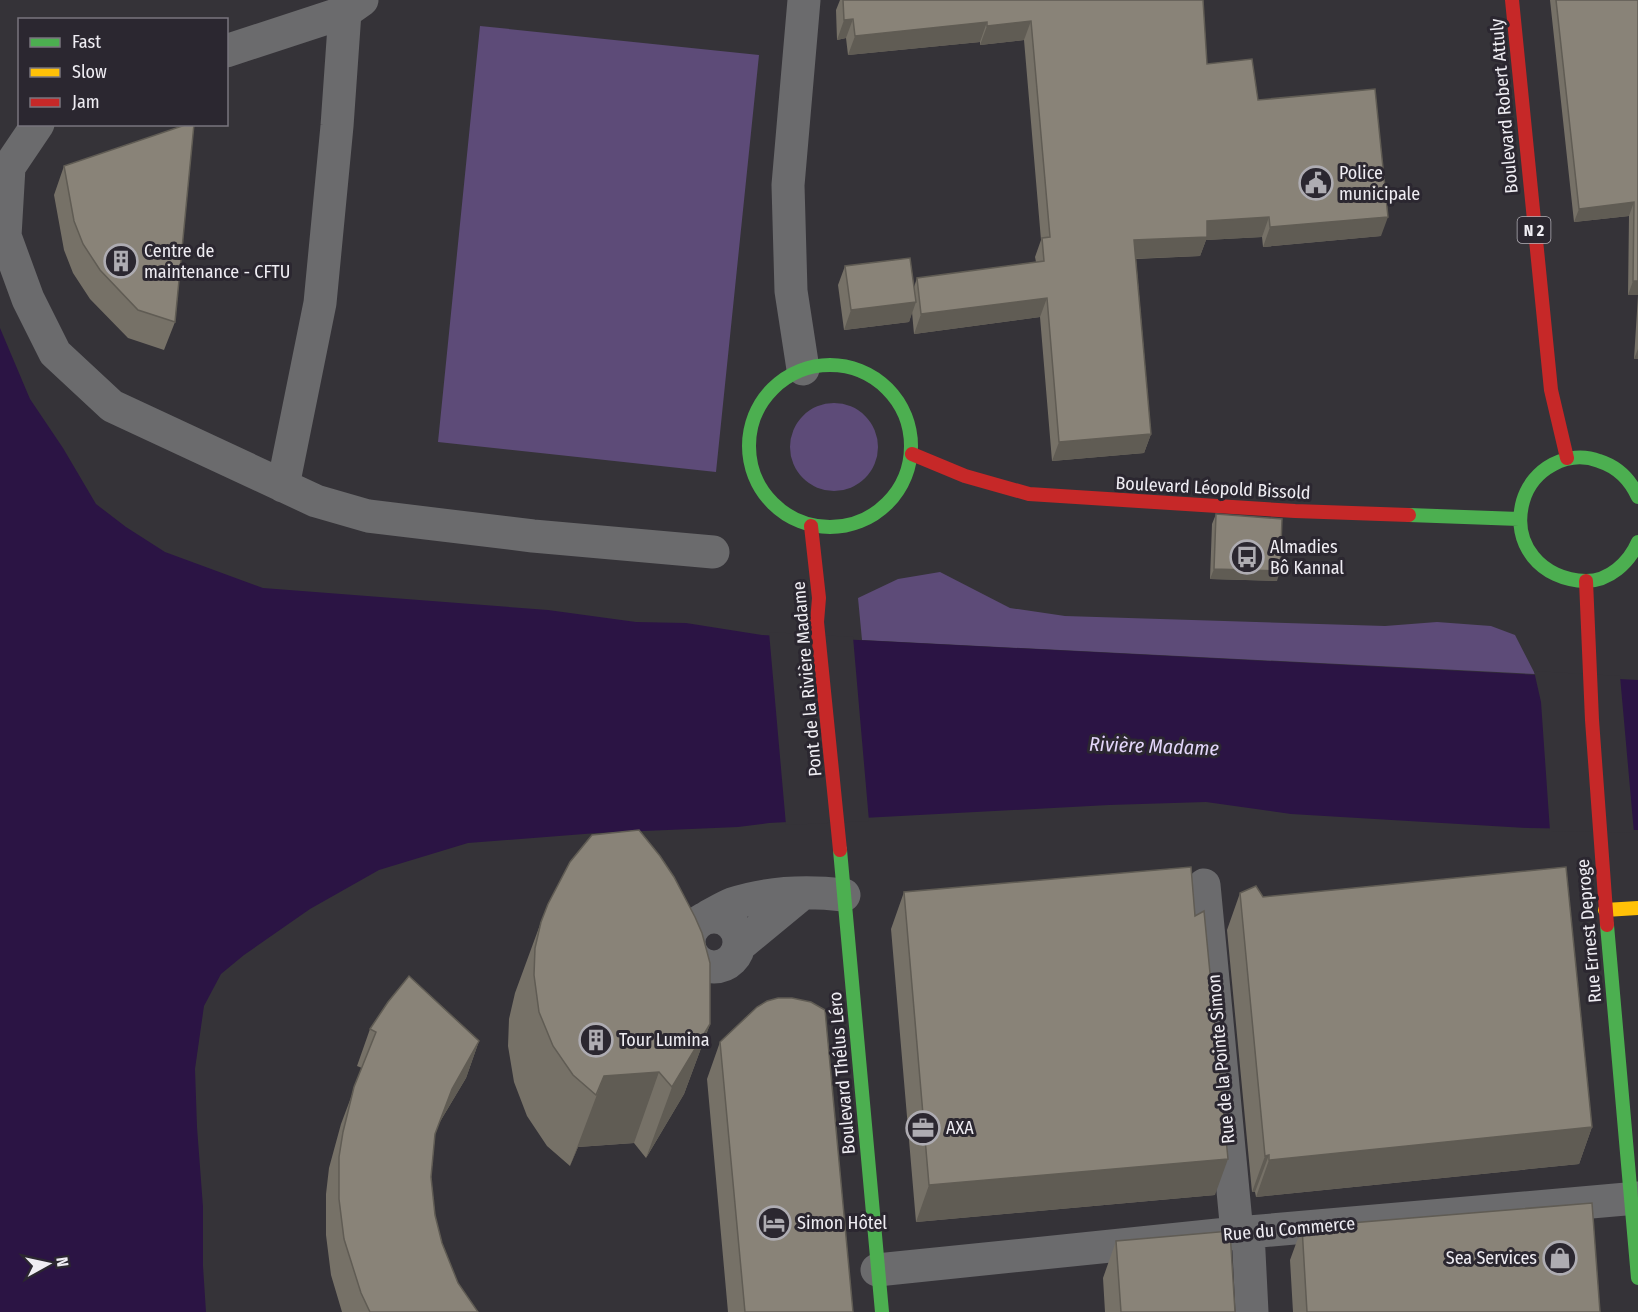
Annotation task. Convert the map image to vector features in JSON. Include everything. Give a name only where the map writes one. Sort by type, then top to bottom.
[{"type":"main road","name":"Boulevard Robert Attuly","points":[[1512,0],[1551,390],[1567,458]]},
{"type":"main road","points":[[830,364],[855,368],[879,380],[898,400],[909,426],[912,454],[904,482],[888,504],[864,520],[837,528],[811,526],[788,515],[768,498],[755,475],[749,450],[752,424],[763,400],[781,381],[803,369],[830,364]]},
{"type":"main road","name":"Boulevard Léopold Bissold","points":[[912,454],[965,476],[1029,494],[1295,511],[1519,519]]},
{"type":"main road","points":[[1638,496],[1623,472],[1606,462],[1587,457],[1567,458],[1552,464],[1538,474],[1528,487],[1521,502],[1519,519],[1523,539],[1532,557],[1547,571],[1566,579],[1586,581],[1602,578],[1629,560],[1638,545]]},
{"type":"main road","name":"Pont de la Rivière Madame","points":[[811,526],[819,598],[817,622],[838,830]]},
{"type":"main road","name":"Rue Ernest Deproge","points":[[1586,581],[1587,656],[1605,910],[1634,1198],[1638,1278]]},
{"type":"main road","name":"Boulevard Thélus Léro","points":[[838,830],[882,1312]]},
{"type":"main road","points":[[1605,910],[1638,908]]},
{"type":"street","points":[[803,369],[791,291],[788,185],[804,0]]},
{"type":"street","points":[[228,50],[353,6],[337,126],[320,303],[283,486]]},
{"type":"street","points":[[37,126],[9,167],[5,236],[28,299],[55,353],[112,406],[316,501],[368,516],[533,536],[713,552]]},
{"type":"street","name":"Rue de la Pointe Simon","points":[[1204,885],[1252,1312]]},
{"type":"street","points":[[707,917],[716,916],[731,922],[736,928],[740,945],[734,959],[727,965],[711,968],[696,960],[689,944],[693,928],[699,921],[730,905],[755,897],[820,892],[844,895]]},
{"type":"street","points":[[740,945],[803,893]]},
{"type":"street","name":"Rue du Commerce","points":[[877,1270],[1243,1232],[1634,1198]]},
{"type":"shaded area","points":[[480,26],[759,55],[716,472],[438,442]]},
{"type":"shaded area","points":[[834,403],[851,407],[865,416],[874,430],[878,447],[874,464],[865,478],[851,487],[834,491],[817,487],[803,478],[794,464],[790,447],[794,430],[803,416],[817,407]]},
{"type":"shaded area","points":[[940,572],[1010,608],[1065,616],[1385,626],[1437,622],[1491,626],[1515,635],[1535,674],[862,640],[858,598],[898,579]]},
{"type":"water","name":"Rivière Madame","points":[[0,328],[30,399],[63,448],[96,504],[165,552],[263,588],[548,610],[636,622],[686,623],[762,635],[1638,680],[1638,830],[1528,828],[1291,814],[1206,802],[769,823],[738,827],[597,833],[468,843],[379,870],[310,909],[221,974],[204,1006],[195,1069],[206,1312],[0,1312]]},
{"type":"pier","points":[[769,632],[853,637],[869,821],[786,825]]},
{"type":"pier","points":[[1534,671],[1620,676],[1634,833],[1550,831],[1541,702]]},
{"type":"building","points":[[843,0],[1203,0],[1207,64],[1252,59],[1258,100],[1375,89],[1388,217],[1270,227],[1269,217],[1207,221],[1207,237],[1134,240],[1151,434],[1059,442],[1047,298],[921,314],[917,278],[1044,261],[1042,238],[1050,237],[1031,21],[987,26],[987,22],[855,36],[853,19],[844,20]]},
{"type":"building","points":[[1556,0],[1638,0],[1638,281],[1633,281],[1634,202],[1579,209]]},
{"type":"building","name":"Centre de maintenance - CFTU","points":[[182,126],[194,126],[175,322],[138,310],[100,270],[83,244],[74,221],[64,166]]},
{"type":"building","points":[[910,258],[916,302],[851,310],[845,266]]},
{"type":"building","points":[[1216,514],[1282,519],[1280,571],[1214,569]]},
{"type":"building","points":[[639,830],[674,877],[702,933],[710,963],[710,1024],[672,1087],[659,1072],[604,1076],[596,1095],[573,1075],[553,1046],[539,1012],[534,975],[535,948],[548,904],[570,862],[592,835]]},
{"type":"building","points":[[1191,867],[1195,916],[1204,911],[1228,1159],[929,1185],[904,892]]},
{"type":"building","points":[[1566,867],[1592,1127],[1269,1160],[1269,1155],[1265,1156],[1240,893],[1256,886],[1263,897]]},
{"type":"building","points":[[409,976],[479,1041],[452,1089],[435,1134],[431,1177],[435,1215],[442,1243],[458,1283],[478,1312],[370,1312],[361,1293],[344,1239],[339,1199],[339,1157],[354,1087],[376,1032],[370,1029]]},
{"type":"building","name":"Simon Hôtel","points":[[778,998],[811,1002],[825,1010],[853,1312],[745,1312],[720,1042],[757,1007]]},
{"type":"building","points":[[1592,1203],[1600,1312],[1307,1312],[1302,1227]]},
{"type":"building","points":[[1230,1231],[1235,1312],[1121,1312],[1116,1241]]},
{"type":"traffic: fast","points":[[830,365],[861,371],[887,389],[905,415],[911,446],[905,477],[887,503],[861,521],[830,527],[799,521],[773,503],[755,477],[749,446],[755,415],[773,389],[799,371],[830,365]]},
{"type":"traffic: fast","points":[[1638,497],[1627,479],[1618,470],[1599,461],[1575,458],[1553,464],[1534,480],[1523,501],[1520,517],[1521,532],[1533,557],[1543,567],[1570,579],[1586,581],[1603,578],[1624,564],[1638,542]]},
{"type":"traffic: fast","points":[[1409,515],[1519,519]]},
{"type":"traffic: fast","points":[[840,850],[882,1312]]},
{"type":"traffic: fast","points":[[1607,925],[1638,1278]]},
{"type":"traffic: slow","points":[[1605,910],[1638,908]]},
{"type":"traffic: jam","points":[[1512,0],[1551,390],[1567,458]]},
{"type":"traffic: jam","points":[[912,454],[965,476],[1029,494],[1295,511],[1409,515]]},
{"type":"traffic: jam","points":[[811,526],[819,598],[817,622],[840,850]]},
{"type":"traffic: jam","points":[[1586,581],[1592,720],[1607,925]]},
{"type":"place","name":"Police municipale","points":[[1316,183]]},
{"type":"place","name":"Centre de maintenance - CFTU","points":[[121,261]]},
{"type":"place","name":"Almadies Bô Kannal","points":[[1247,557]]},
{"type":"place","name":"Tour Lumina","points":[[596,1040]]},
{"type":"place","name":"AXA","points":[[923,1128]]},
{"type":"place","name":"Simon Hôtel","points":[[774,1223]]},
{"type":"place","name":"Sea Services","points":[[1560,1258]]}]
